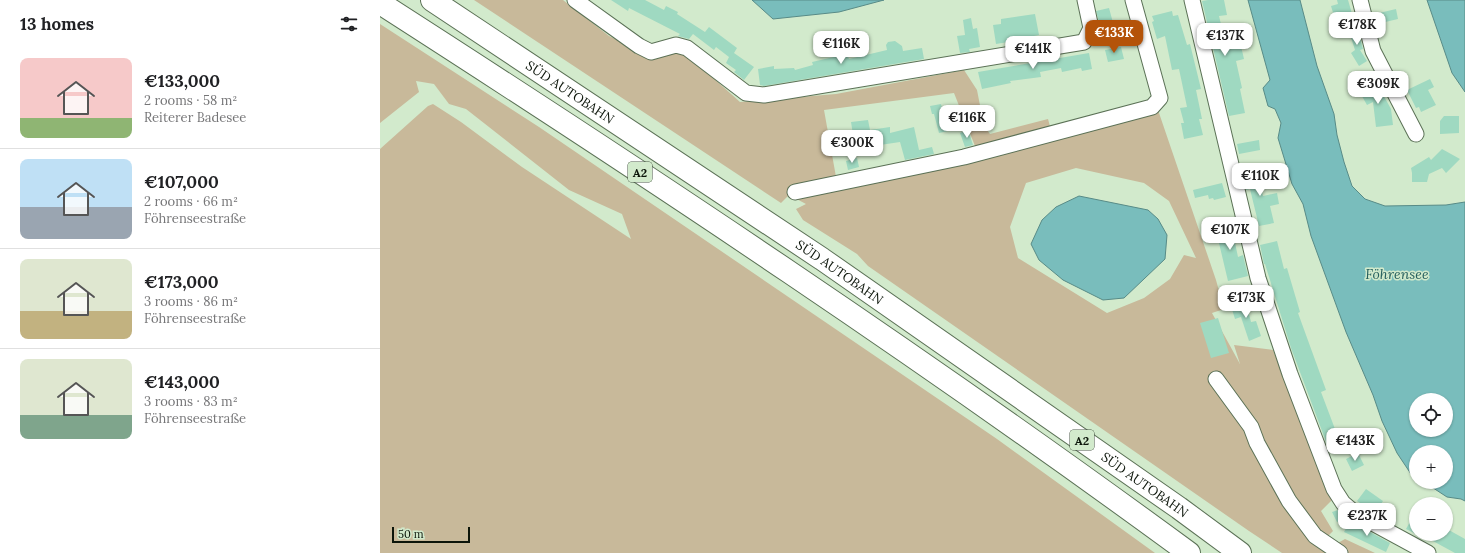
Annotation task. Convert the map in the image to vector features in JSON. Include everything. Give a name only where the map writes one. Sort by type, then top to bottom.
[{"type":"highway","name":"SÜD AUTOBAHN","points":[[432,0],[822,259],[1179,508],[1235,549],[1250,553]]},
{"type":"highway","name":"A2","points":[[380,3],[629,164],[891,341],[1107,493],[1189,553]]},
{"type":"street","points":[[575,0],[639,46],[651,52],[676,45],[687,48],[746,93],[764,95],[1084,42],[1091,28],[1085,0]]},
{"type":"street","points":[[795,192],[964,157],[1152,107],[1160,98],[1133,0]]},
{"type":"street","points":[[1192,0],[1258,278],[1290,374],[1334,489],[1343,502],[1356,514],[1428,553]]},
{"type":"street","points":[[1360,0],[1373,51],[1416,134]]},
{"type":"street","points":[[1216,379],[1251,427],[1257,443],[1289,501],[1315,536],[1340,553]]},
{"type":"shaded area","points":[[474,0],[563,0],[609,36],[648,55],[683,51],[740,102],[836,94],[964,70],[977,90],[984,126],[990,134],[1048,119],[1051,130],[977,151],[954,93],[824,110],[838,188],[1158,110],[1216,280],[1224,309],[1212,313],[1240,364],[1234,345],[1273,350],[1332,500],[1321,511],[1333,531],[1327,537],[1336,544],[1345,539],[1375,553],[1282,553],[868,266],[857,254],[803,220],[796,209],[806,204],[789,195],[781,203]],"holes":[[[1076,168],[1144,183],[1169,201],[1196,258],[1184,255],[1170,279],[1144,298],[1107,313],[1018,258],[1010,227],[1026,183]]]},
{"type":"shaded area","points":[[380,24],[539,127],[997,439],[1155,553],[380,553],[380,149],[428,106],[433,104],[461,122],[522,167],[631,239],[622,214],[569,190],[466,109],[449,104],[434,84],[416,81],[419,92],[380,123]]},
{"type":"water","points":[[752,0],[884,0],[839,12],[773,19]]},
{"type":"water","name":"Föhrensee","points":[[1248,0],[1300,0],[1317,66],[1334,114],[1337,135],[1352,186],[1365,199],[1385,206],[1446,205],[1465,202],[1465,501],[1453,497],[1447,497],[1435,489],[1453,489],[1453,445],[1409,445],[1409,471],[1397,453],[1382,421],[1373,395],[1346,332],[1311,236],[1303,204],[1292,184],[1278,138],[1281,123],[1275,109],[1268,106],[1263,88],[1270,80]]},
{"type":"water","points":[[1427,0],[1465,0],[1465,92],[1452,73]]},
{"type":"water","points":[[1079,196],[1148,210],[1158,219],[1167,235],[1165,259],[1124,298],[1103,300],[1063,280],[1039,260],[1031,244],[1042,220],[1056,207]]},
{"type":"building","points":[[611,0],[645,0],[664,10],[666,6],[678,12],[677,14],[705,32],[709,27],[737,48],[734,53],[754,67],[744,80],[734,72],[736,70],[726,63],[729,57],[716,47],[714,50],[693,34],[689,39],[678,36],[680,34],[629,8],[628,11]]},
{"type":"building","points":[[1224,0],[1227,15],[1219,16],[1226,45],[1240,42],[1244,59],[1236,61],[1242,88],[1240,89],[1245,113],[1229,116],[1202,1]]},
{"type":"building","points":[[1337,0],[1348,0],[1355,24],[1338,29],[1331,6],[1338,4]]},
{"type":"building","points":[[1109,8],[1115,30],[1102,33],[1096,11]]},
{"type":"building","points":[[1396,9],[1398,19],[1381,23],[1379,13]]},
{"type":"building","points":[[1172,11],[1173,16],[1178,15],[1187,45],[1190,44],[1201,89],[1196,90],[1202,119],[1199,119],[1203,135],[1184,139],[1181,123],[1184,123],[1180,108],[1187,107],[1179,69],[1172,70],[1165,36],[1157,39],[1152,22],[1154,21],[1152,16]]},
{"type":"building","points":[[1035,14],[1039,35],[996,44],[993,25],[1001,24],[1001,19]]},
{"type":"building","points":[[971,18],[973,29],[977,28],[980,47],[969,49],[970,52],[960,53],[957,36],[965,35],[963,20]]},
{"type":"building","points":[[1357,26],[1363,49],[1360,50],[1367,61],[1359,66],[1351,53],[1355,50],[1348,28]]},
{"type":"building","points":[[895,41],[902,46],[903,51],[922,48],[924,59],[764,86],[760,85],[758,69],[774,66],[774,69],[794,68],[795,70],[813,65],[812,62],[847,54],[849,59],[887,50],[886,45],[888,42]]},
{"type":"building","points":[[1121,47],[1124,59],[1108,62],[1105,50]]},
{"type":"building","points":[[1089,53],[1092,69],[1082,71],[1081,68],[1062,72],[1061,68],[1040,72],[1041,77],[1010,81],[1011,83],[982,89],[978,72]]},
{"type":"building","points":[[1430,79],[1434,87],[1428,90],[1436,105],[1421,112],[1419,107],[1416,108],[1407,90]]},
{"type":"building","points":[[1376,82],[1391,109],[1393,125],[1376,127],[1373,102],[1367,105],[1359,91]]},
{"type":"building","points":[[941,104],[945,120],[955,118],[957,129],[939,133],[934,114],[932,114],[930,106]]},
{"type":"building","points":[[1444,116],[1459,116],[1459,133],[1440,134],[1440,121]]},
{"type":"building","points":[[868,120],[870,130],[890,127],[890,133],[914,127],[919,150],[932,147],[934,154],[905,160],[900,142],[880,145],[880,143],[855,147],[851,122]]},
{"type":"building","points":[[968,130],[973,145],[965,147],[960,133]]},
{"type":"building","points":[[1259,140],[1260,150],[1239,154],[1237,144]]},
{"type":"building","points":[[1442,149],[1460,159],[1446,173],[1442,168],[1429,174],[1427,182],[1412,182],[1411,168],[1429,157],[1431,160]]},
{"type":"building","points":[[857,158],[859,167],[848,170],[846,161]]},
{"type":"building","points":[[1256,167],[1263,196],[1277,193],[1279,204],[1270,206],[1274,223],[1259,226],[1250,189],[1246,190],[1242,170]]},
{"type":"building","points":[[1222,183],[1226,197],[1214,200],[1213,198],[1209,199],[1208,195],[1195,198],[1193,190]]},
{"type":"building","points":[[1230,219],[1238,257],[1243,255],[1248,276],[1228,281],[1214,222]]},
{"type":"building","points":[[1277,241],[1284,269],[1287,268],[1300,312],[1298,313],[1326,390],[1321,392],[1335,429],[1338,428],[1343,441],[1328,447],[1291,348],[1264,264],[1260,245]]},
{"type":"building","points":[[1245,299],[1251,322],[1256,321],[1261,336],[1249,341],[1241,317],[1235,319],[1230,303]]},
{"type":"building","points":[[1218,318],[1229,353],[1211,358],[1200,323]]},
{"type":"building","points":[[1358,453],[1364,465],[1352,471],[1346,459]]},
{"type":"building","points":[[1366,489],[1383,501],[1375,513],[1357,501]]},
{"type":"building","points":[[1338,510],[1345,519],[1337,522],[1332,512]]},
{"type":"building","points":[[1350,521],[1390,543],[1386,552],[1344,532]]},
{"type":"building","points":[[1409,524],[1409,530],[1406,529]]},
{"type":"building","points":[[1453,532],[1465,539],[1465,553],[1455,553],[1433,541],[1453,541]]}]
